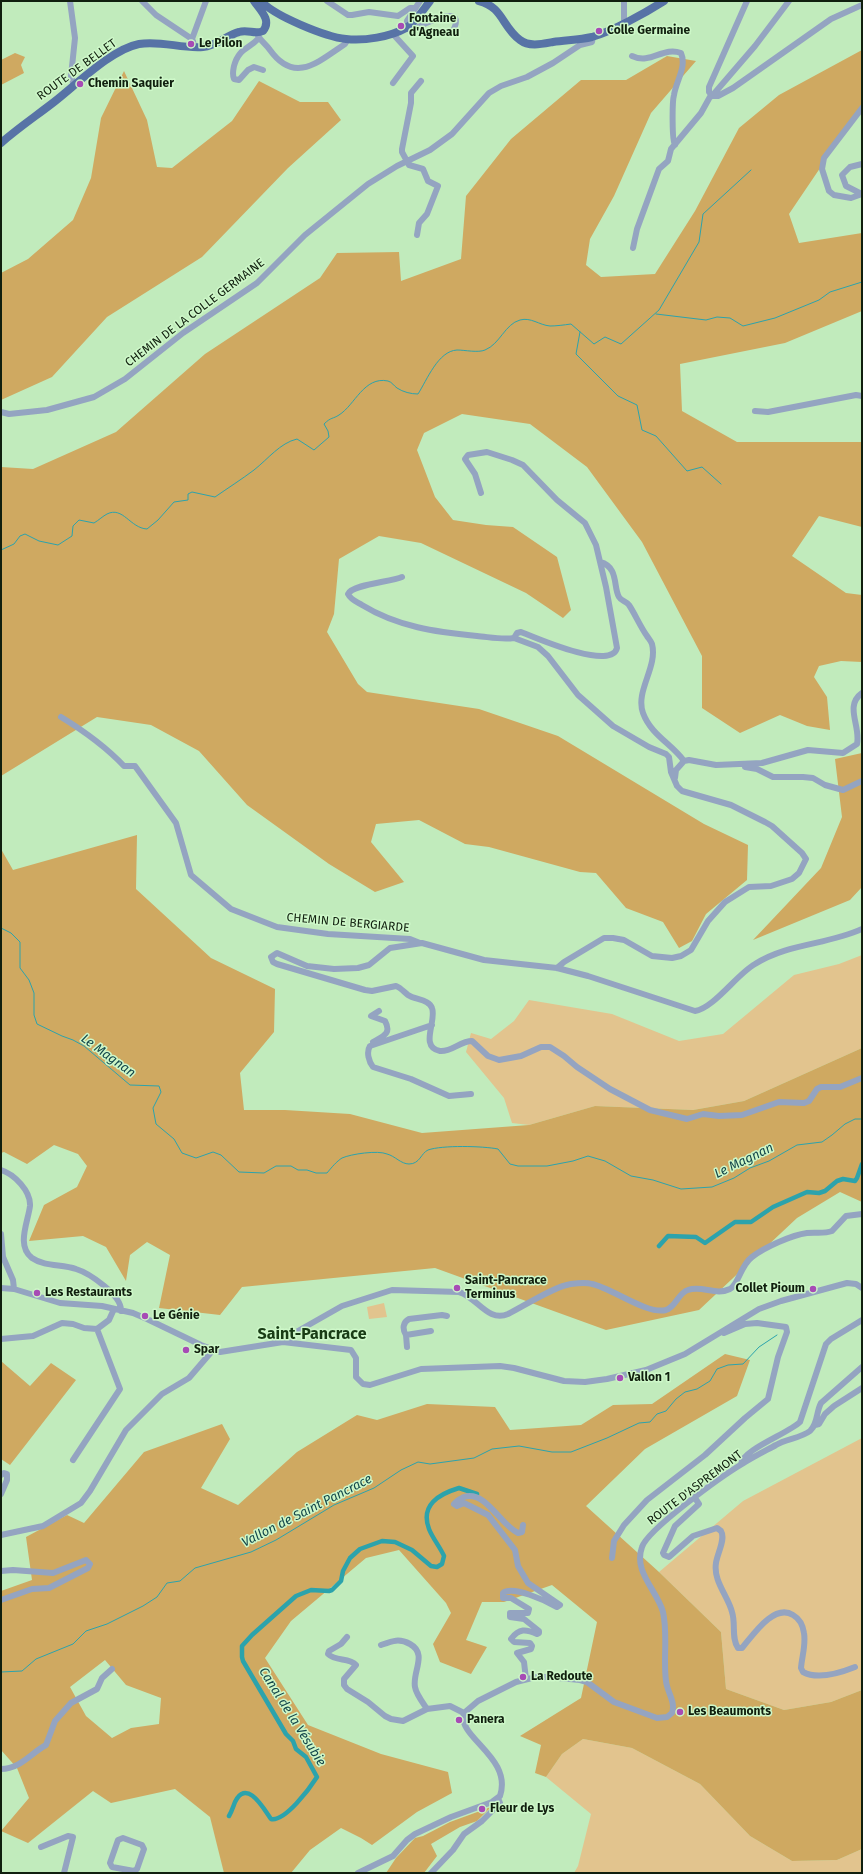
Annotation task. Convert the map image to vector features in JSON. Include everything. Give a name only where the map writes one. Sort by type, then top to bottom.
[{"type":"main road","points":[[196,44],[214,44],[238,32],[258,36],[263,31],[267,22],[264,14],[254,1]]},
{"type":"main road","points":[[261,1],[274,12],[288,19],[335,37],[348,39],[392,34],[406,28],[430,1]]},
{"type":"main road","points":[[479,1],[494,7],[514,35],[526,43],[549,43],[593,37],[624,23],[664,1]]},
{"type":"main road","name":"ROUTE DE BELLET","points":[[1,143],[16,129],[52,104],[103,63],[134,45],[154,43],[196,44]]},
{"type":"street","points":[[70,1],[75,38],[71,76],[74,86]]},
{"type":"street","points":[[142,1],[156,15],[196,44],[206,1]]},
{"type":"street","points":[[327,1],[348,15],[352,16],[369,12],[398,16],[410,8],[415,8]]},
{"type":"street","points":[[420,1],[407,20],[406,28],[411,30],[439,14],[451,13],[454,15],[456,20],[453,31]]},
{"type":"street","points":[[712,96],[709,92],[709,87],[747,1]]},
{"type":"street","points":[[633,248],[637,229],[659,168],[668,161],[671,149],[701,113],[712,96],[755,46],[788,1]]},
{"type":"street","points":[[623,2],[624,23]]},
{"type":"street","points":[[712,96],[718,96],[733,88],[831,19],[862,5]]},
{"type":"street","points":[[392,34],[414,56],[393,83]]},
{"type":"street","points":[[263,70],[254,67],[239,80],[234,79],[233,75],[235,64],[240,52],[258,36],[282,62],[297,68],[314,65],[345,44],[348,39]]},
{"type":"street","name":"CHEMIN DE LA COLLE GERMAINE","points":[[1,412],[8,414],[46,410],[94,397],[125,379],[183,333],[257,283],[305,235],[368,184],[407,161],[430,150],[452,134],[489,93],[534,73],[576,47],[591,42],[593,37]]},
{"type":"street","points":[[632,56],[647,60],[671,51],[680,53],[683,64],[673,98],[673,138],[675,146]]},
{"type":"street","points":[[417,235],[419,222],[427,214],[438,186],[428,181],[423,169],[411,166],[402,152],[410,111],[411,93],[421,81]]},
{"type":"street","points":[[862,108],[824,158],[822,169],[830,193],[846,198],[855,198],[862,194]]},
{"type":"street","points":[[862,164],[850,167],[842,175],[846,186],[862,194]]},
{"type":"street","points":[[755,412],[768,412],[856,395],[862,396]]},
{"type":"street","points":[[481,493],[475,474],[465,461],[466,456],[487,452],[523,465],[557,500],[585,523],[596,545],[617,648],[615,653],[608,656],[578,653],[521,632],[515,634],[514,638]]},
{"type":"street","points":[[600,562],[613,573],[619,597],[628,604],[639,625],[652,644],[651,665],[642,700],[643,713],[660,739],[678,752],[684,761]]},
{"type":"street","points":[[402,576],[388,582],[353,588],[348,594],[351,599],[373,612],[407,626],[448,634],[514,638],[538,648],[548,656],[578,695],[613,726],[649,747],[666,754],[669,757],[671,772],[675,778],[677,786],[682,791],[731,805],[772,826],[805,856],[805,861],[799,873],[792,879],[779,884],[749,887],[730,898],[708,921],[691,950],[681,956],[672,958],[652,956],[624,940],[604,938],[598,940],[557,968]]},
{"type":"street","points":[[675,778],[676,770],[684,761],[689,760],[716,765],[741,765],[762,764],[808,750],[843,753],[854,747],[858,740],[853,708],[854,702],[862,692]]},
{"type":"street","name":"CHEMIN DE BERGIARDE","points":[[61,717],[88,734],[116,757],[124,766],[135,766],[176,823],[191,875],[231,909],[277,927],[328,934],[410,939],[422,943]]},
{"type":"street","points":[[741,765],[757,769],[773,777],[813,778],[825,785],[843,790],[862,780]]},
{"type":"street","points":[[862,929],[835,938],[793,947],[772,954],[745,970],[712,1002],[698,1011],[688,1010],[588,976],[557,968],[484,960],[422,943],[390,948],[369,965],[358,968],[334,969],[307,966],[277,953],[271,957],[273,962],[277,964],[372,991],[396,986],[408,996],[428,1003],[431,1006],[432,1025],[429,1039],[430,1045],[435,1049],[444,1051],[461,1043],[472,1041],[488,1056],[499,1060],[520,1056],[542,1047],[550,1047],[610,1089],[650,1110],[687,1119],[703,1114],[719,1116],[742,1115],[779,1102],[804,1103],[809,1101],[817,1089],[822,1087],[840,1087],[862,1078]]},
{"type":"street","points":[[379,1011],[371,1016],[385,1021],[388,1030],[387,1033],[372,1043],[368,1050],[369,1061],[373,1067],[411,1079],[449,1096],[470,1094]]},
{"type":"street","points":[[370,1046],[432,1025]]},
{"type":"street","points":[[1,1170],[18,1181],[27,1193],[30,1204],[24,1247],[31,1257],[41,1263],[75,1268],[88,1274],[117,1299],[117,1310],[109,1320],[97,1329],[84,1328],[73,1324],[62,1323],[33,1336],[1,1339]]},
{"type":"street","points":[[291,1342],[294,1334],[298,1331],[342,1306],[394,1289],[459,1292],[466,1294],[490,1314],[498,1317],[506,1316],[569,1284],[589,1283],[644,1306],[659,1310],[666,1310],[673,1305],[682,1293],[687,1290],[694,1289],[720,1292],[731,1288],[735,1285],[741,1269],[749,1260],[773,1246],[804,1233],[830,1232],[835,1229],[846,1216],[862,1214]]},
{"type":"street","points":[[1,1234],[2,1258],[13,1280],[14,1289]]},
{"type":"street","points":[[1,1288],[14,1289],[60,1303],[93,1305],[117,1310],[147,1319],[214,1350],[228,1351],[273,1343],[291,1342],[353,1351],[356,1358],[356,1377],[363,1384],[370,1385],[421,1369],[500,1366],[514,1368],[564,1381],[585,1382],[613,1378],[656,1366],[685,1354],[751,1313],[781,1301],[847,1283],[856,1284],[862,1288]]},
{"type":"street","points":[[406,1347],[406,1335],[403,1327],[405,1322],[409,1319],[442,1315],[447,1316]]},
{"type":"street","points":[[741,1464],[744,1458],[773,1438],[792,1429],[800,1422],[826,1344],[831,1338],[862,1320]]},
{"type":"street","points":[[612,1558],[614,1541],[624,1525],[647,1500],[705,1455],[770,1396],[778,1357],[787,1332],[786,1327],[757,1323],[745,1324],[726,1332],[719,1333]]},
{"type":"street","points":[[73,1460],[120,1389],[97,1329]]},
{"type":"street","points":[[406,1335],[431,1331]]},
{"type":"street","points":[[1,1535],[43,1526],[81,1503],[90,1491],[126,1430],[162,1394],[189,1378],[214,1350]]},
{"type":"street","points":[[815,1425],[818,1410],[821,1404],[862,1367]]},
{"type":"street","name":"ROUTE D'ASPREMONT","points":[[464,1713],[478,1701],[516,1682],[548,1676],[587,1682],[614,1702],[660,1718],[667,1717],[672,1713],[673,1704],[666,1683],[663,1613],[642,1569],[640,1552],[642,1545],[654,1532],[695,1498],[741,1464],[783,1441],[806,1433],[815,1425],[819,1424],[825,1414],[834,1406],[862,1388]]},
{"type":"street","points":[[1,1475],[4,1473],[7,1474],[7,1480],[1,1494]]},
{"type":"street","points":[[522,1529],[518,1533],[510,1530],[485,1502],[478,1497],[467,1496],[459,1499],[454,1504],[457,1506],[464,1503],[488,1514],[515,1550],[518,1566],[528,1583],[560,1605],[557,1607],[516,1590],[506,1591],[503,1594],[503,1598],[511,1598],[529,1609],[528,1612],[510,1613],[510,1617],[524,1620],[539,1631],[537,1634],[528,1630],[523,1630],[511,1639],[514,1642],[528,1642],[532,1646],[531,1649],[517,1653],[524,1662],[526,1679]]},
{"type":"street","points":[[695,1498],[699,1504],[675,1526],[663,1552],[664,1555],[669,1557],[693,1536],[716,1528],[721,1530],[722,1538],[715,1564],[715,1570],[732,1610],[734,1640],[738,1648],[742,1648],[758,1629],[774,1614],[783,1612],[794,1615],[802,1625],[804,1635],[801,1668],[803,1672],[807,1674],[825,1675],[855,1667]]},
{"type":"street","points":[[1,1571],[13,1570],[53,1573],[86,1560],[90,1564],[88,1568],[49,1588],[32,1590],[1,1600]]},
{"type":"street","points":[[347,1636],[341,1644],[329,1651],[328,1654],[338,1659],[352,1661],[356,1664],[344,1679],[344,1685],[347,1689],[368,1702],[385,1716],[398,1721],[408,1719],[428,1709],[450,1706],[464,1713],[462,1718],[465,1727],[488,1752],[497,1767],[502,1788],[498,1798],[492,1802],[451,1817],[416,1834],[406,1840],[393,1856],[358,1873]]},
{"type":"street","points":[[380,1645],[398,1640],[415,1647],[420,1654],[420,1658],[414,1681],[415,1689],[428,1709]]},
{"type":"street","points":[[1,1769],[7,1769],[27,1760],[38,1749],[46,1745],[55,1721],[71,1703],[97,1689],[102,1678],[112,1669]]},
{"type":"street","points":[[431,1873],[454,1850],[464,1834],[482,1821],[500,1803],[498,1798]]},
{"type":"street","points":[[41,1847],[68,1836],[73,1837],[64,1873]]},
{"type":"street","points":[[123,1838],[142,1845],[144,1849],[137,1869],[126,1872],[112,1867],[110,1863],[118,1840],[123,1838]]},
{"type":"shaded area","points":[[862,50],[862,106],[789,214],[799,243],[862,233],[862,311],[785,343],[680,364],[682,411],[737,442],[862,442],[862,527],[819,516],[792,556],[846,593],[862,595],[862,662],[841,661],[819,666],[814,677],[827,697],[830,730],[807,726],[780,715],[740,733],[702,708],[702,656],[642,542],[587,467],[530,424],[462,414],[424,433],[417,450],[435,497],[453,520],[513,527],[557,557],[571,610],[563,618],[526,593],[421,543],[379,536],[339,559],[334,614],[327,632],[358,684],[367,692],[479,709],[558,736],[704,824],[748,845],[747,880],[706,914],[692,941],[679,948],[663,922],[626,908],[596,873],[580,872],[489,847],[465,844],[419,820],[376,824],[371,842],[404,882],[375,892],[329,864],[247,805],[199,751],[151,725],[97,717],[1,776],[1,467],[33,469],[116,432],[205,354],[320,278],[337,253],[399,252],[401,281],[461,259],[466,196],[511,139],[581,80],[626,80],[667,56],[696,61],[651,113],[614,196],[590,239],[586,265],[601,277],[655,274],[695,211],[739,128],[779,95]]},
{"type":"shaded area","points":[[15,53],[25,57],[21,65],[24,73],[1,85],[1,60]]},
{"type":"shaded area","points":[[124,71],[147,120],[157,167],[172,168],[232,121],[259,81],[300,102],[328,102],[341,120],[288,168],[202,257],[107,317],[52,377],[1,400],[1,273],[28,259],[73,220],[91,178],[101,118]]},
{"type":"shaded area","points":[[862,753],[862,887],[850,900],[753,940],[821,868],[842,817],[835,759]]},
{"type":"shaded area","points":[[137,835],[136,889],[211,958],[275,989],[274,1032],[240,1073],[244,1110],[285,1110],[350,1114],[422,1133],[529,1125],[595,1106],[693,1110],[744,1101],[862,1048],[862,1202],[840,1192],[797,1218],[699,1310],[606,1330],[435,1268],[242,1287],[220,1315],[159,1308],[170,1255],[147,1242],[130,1255],[126,1281],[106,1247],[83,1236],[29,1241],[44,1205],[77,1187],[87,1166],[78,1154],[54,1145],[27,1164],[4,1152],[1,1153],[1,849],[13,870]]},
{"type":"shaded area","points":[[862,955],[862,1048],[744,1101],[693,1110],[595,1106],[529,1125],[512,1123],[504,1098],[466,1052],[471,1033],[491,1039],[514,1021],[529,1000],[612,1014],[679,1041],[723,1034],[794,975],[839,964]]},
{"type":"shaded area","points":[[384,1303],[387,1317],[369,1319],[367,1307]]},
{"type":"shaded area","points":[[725,1354],[750,1360],[737,1396],[645,1449],[586,1506],[659,1572],[721,1632],[726,1689],[784,1710],[831,1702],[862,1690],[862,1849],[837,1860],[792,1861],[750,1836],[700,1784],[632,1748],[583,1739],[562,1754],[546,1777],[535,1773],[541,1745],[520,1736],[581,1698],[597,1622],[552,1585],[504,1602],[482,1602],[466,1640],[487,1647],[471,1674],[440,1662],[433,1644],[451,1613],[446,1603],[399,1550],[366,1558],[291,1621],[265,1658],[308,1725],[381,1754],[448,1772],[452,1793],[417,1812],[372,1845],[341,1828],[310,1850],[291,1873],[224,1873],[210,1817],[175,1789],[111,1803],[93,1791],[28,1843],[1,1831],[29,1798],[17,1768],[1,1750],[1,1591],[32,1580],[26,1537],[67,1515],[84,1523],[144,1452],[222,1424],[230,1439],[201,1488],[238,1505],[297,1452],[357,1415],[377,1420],[427,1404],[495,1407],[510,1430],[581,1425],[613,1405],[652,1404]],"holes":[[[105,1660],[126,1685],[161,1698],[159,1724],[131,1728],[112,1738],[86,1716],[70,1687]]]},
{"type":"shaded area","points":[[1,1361],[30,1386],[51,1363],[76,1380],[10,1465],[1,1459]]},
{"type":"shaded area","points":[[862,1438],[862,1690],[831,1702],[784,1710],[726,1689],[721,1632],[659,1572],[743,1501]]},
{"type":"shaded area","points":[[583,1739],[632,1748],[700,1784],[750,1836],[792,1861],[837,1860],[862,1849],[862,1873],[574,1873],[578,1866],[591,1814],[546,1777],[562,1754]]},
{"type":"shaded area","points":[[491,1807],[477,1821],[460,1827],[431,1844],[437,1856],[424,1873],[386,1873],[396,1858],[415,1838],[423,1836],[450,1822]]},
{"type":"waterway","points":[[1,550],[14,544],[20,536],[25,534],[39,541],[58,545],[72,536],[73,526],[79,520],[94,523],[105,515],[113,512],[122,515],[141,528],[147,529],[158,520],[174,502],[188,500],[188,494],[192,492],[215,497],[254,470],[285,444],[291,441],[297,439],[314,450],[329,437],[328,431],[324,424],[345,410],[360,392],[372,383],[388,381],[402,391],[418,394],[434,367],[444,355],[457,350],[485,350],[495,343],[510,326],[520,320],[531,320],[550,326],[571,324],[594,344],[605,337],[621,344],[659,310],[699,242],[703,214],[751,170]]},
{"type":"waterway","points":[[656,314],[706,320],[717,317],[730,318],[743,326],[775,318],[819,300],[830,292],[862,282]]},
{"type":"waterway","points":[[580,332],[576,354],[618,396],[637,405],[642,430],[656,436],[687,471],[702,467],[721,484]]},
{"type":"waterway","name":"Le Magnan","points":[[1,928],[11,933],[20,942],[20,968],[29,980],[34,993],[34,1015],[37,1024],[84,1046],[130,1085],[159,1086],[161,1092],[153,1108],[156,1124],[174,1139],[182,1153],[196,1158],[213,1152],[221,1155],[239,1172],[264,1173],[276,1166],[291,1166],[298,1170],[327,1173],[342,1158],[371,1152],[383,1153],[390,1155],[403,1163],[413,1164],[426,1151],[434,1148],[473,1147],[498,1149],[510,1164],[518,1166],[547,1166],[573,1161],[588,1156],[605,1161],[631,1176],[653,1180],[681,1189],[712,1187],[734,1178],[750,1168],[769,1161],[797,1145],[822,1142],[845,1124],[855,1119],[862,1119]]},
{"type":"waterway","name":"Canal de la Vésubie","points":[[659,1246],[668,1236],[696,1237],[705,1243],[735,1222],[751,1222],[773,1207],[807,1192],[819,1193],[825,1191],[837,1181],[843,1179],[855,1181],[862,1164]]},
{"type":"waterway","name":"Vallon de Saint Pancrace","points":[[1,1672],[22,1671],[36,1659],[73,1644],[86,1631],[107,1624],[143,1606],[157,1597],[167,1583],[180,1581],[195,1568],[251,1552],[276,1540],[334,1505],[374,1488],[401,1470],[418,1462],[430,1464],[474,1458],[492,1449],[519,1446],[552,1452],[571,1452],[607,1438],[639,1423],[650,1422],[657,1414],[666,1411],[676,1399],[685,1392],[697,1389],[710,1381],[717,1369],[728,1365],[743,1364],[759,1347],[777,1335]]},
{"type":"waterway","name":"Canal de la Vésubie","points":[[229,1816],[235,1802],[240,1795],[245,1793],[250,1794],[255,1798],[271,1819],[277,1819],[297,1803],[317,1777],[306,1757],[296,1749],[293,1741],[286,1734],[243,1661],[242,1646],[252,1635],[296,1596],[311,1590],[332,1590],[341,1581],[343,1571],[350,1558],[360,1549],[382,1541],[395,1542],[412,1550],[431,1566],[437,1567],[442,1564],[444,1556],[429,1529],[427,1521],[429,1507],[438,1497],[459,1488],[477,1494]]},
{"type":"place","name":"Fontaine d'Agneau","points":[[401,26]]},
{"type":"place","name":"Colle Germaine","points":[[599,31]]},
{"type":"place","name":"Le Pilon","points":[[191,44]]},
{"type":"place","name":"Chemin Saquier","points":[[80,84]]},
{"type":"place","name":"Saint-Pancrace Terminus","points":[[457,1288]]},
{"type":"place","name":"Collet Pioum","points":[[813,1289]]},
{"type":"place","name":"Les Restaurants","points":[[37,1293]]},
{"type":"place","name":"Le Génie","points":[[145,1316]]},
{"type":"place","name":"Spar","points":[[186,1350]]},
{"type":"place","name":"Vallon 1","points":[[620,1378]]},
{"type":"place","name":"La Redoute","points":[[523,1677]]},
{"type":"place","name":"Les Beaumonts","points":[[680,1712]]},
{"type":"place","name":"Panera","points":[[459,1720]]},
{"type":"place","name":"Fleur de Lys","points":[[482,1809]]},
{"type":"district","name":"Saint-Pancrace","points":[[312,1335]]}]
